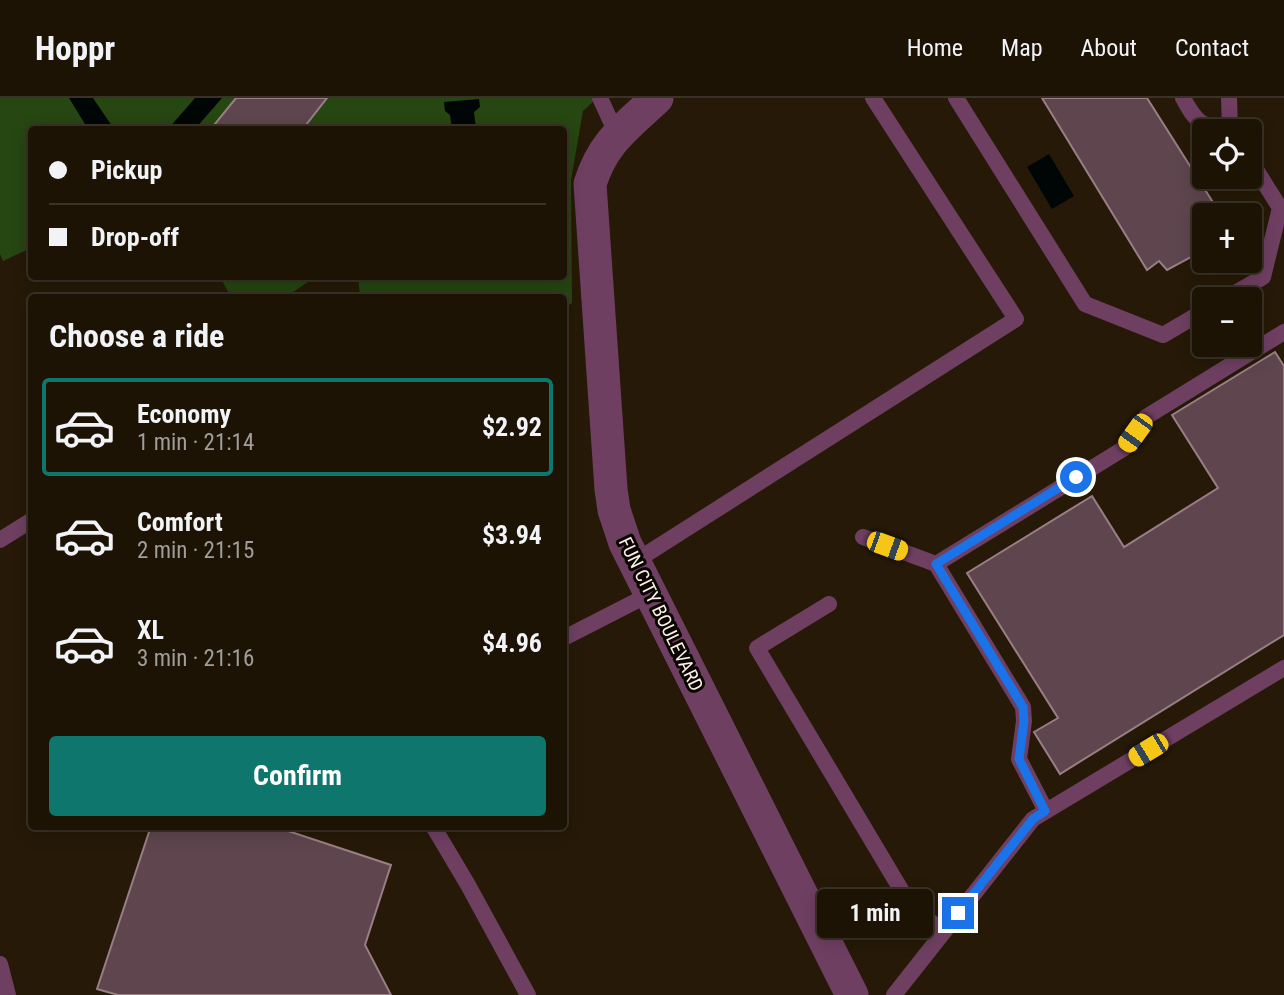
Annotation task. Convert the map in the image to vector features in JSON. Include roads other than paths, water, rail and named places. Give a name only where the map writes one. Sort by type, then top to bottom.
[{"type":"street","name":"FUN CITY BOULEVARD","points":[[657,98],[617,135],[597,164],[590,184],[611,489],[618,521],[634,562],[852,995]]},
{"type":"lane","points":[[600,98],[617,135]]},
{"type":"lane","points":[[634,562],[1016,319],[873,98]]},
{"type":"lane","points":[[956,98],[1085,304],[1163,335],[1192,318]]},
{"type":"lane","points":[[1183,98],[1196,119]]},
{"type":"lane","points":[[1229,98],[1230,119]]},
{"type":"lane","points":[[1247,287],[1263,278],[1280,208],[1262,179]]},
{"type":"lane","points":[[936,564],[1123,449],[1146,417],[1284,332]]},
{"type":"lane","points":[[0,540],[28,522]]},
{"type":"lane","points":[[863,537],[936,564],[1023,707],[1019,759],[1045,811]]},
{"type":"lane","points":[[567,636],[650,594]]},
{"type":"lane","points":[[829,604],[757,648],[909,903],[943,932]]},
{"type":"lane","points":[[894,995],[1033,819],[1284,668]]},
{"type":"lane","points":[[435,830],[528,995]]},
{"type":"lane","points":[[0,964],[8,995]]}]
